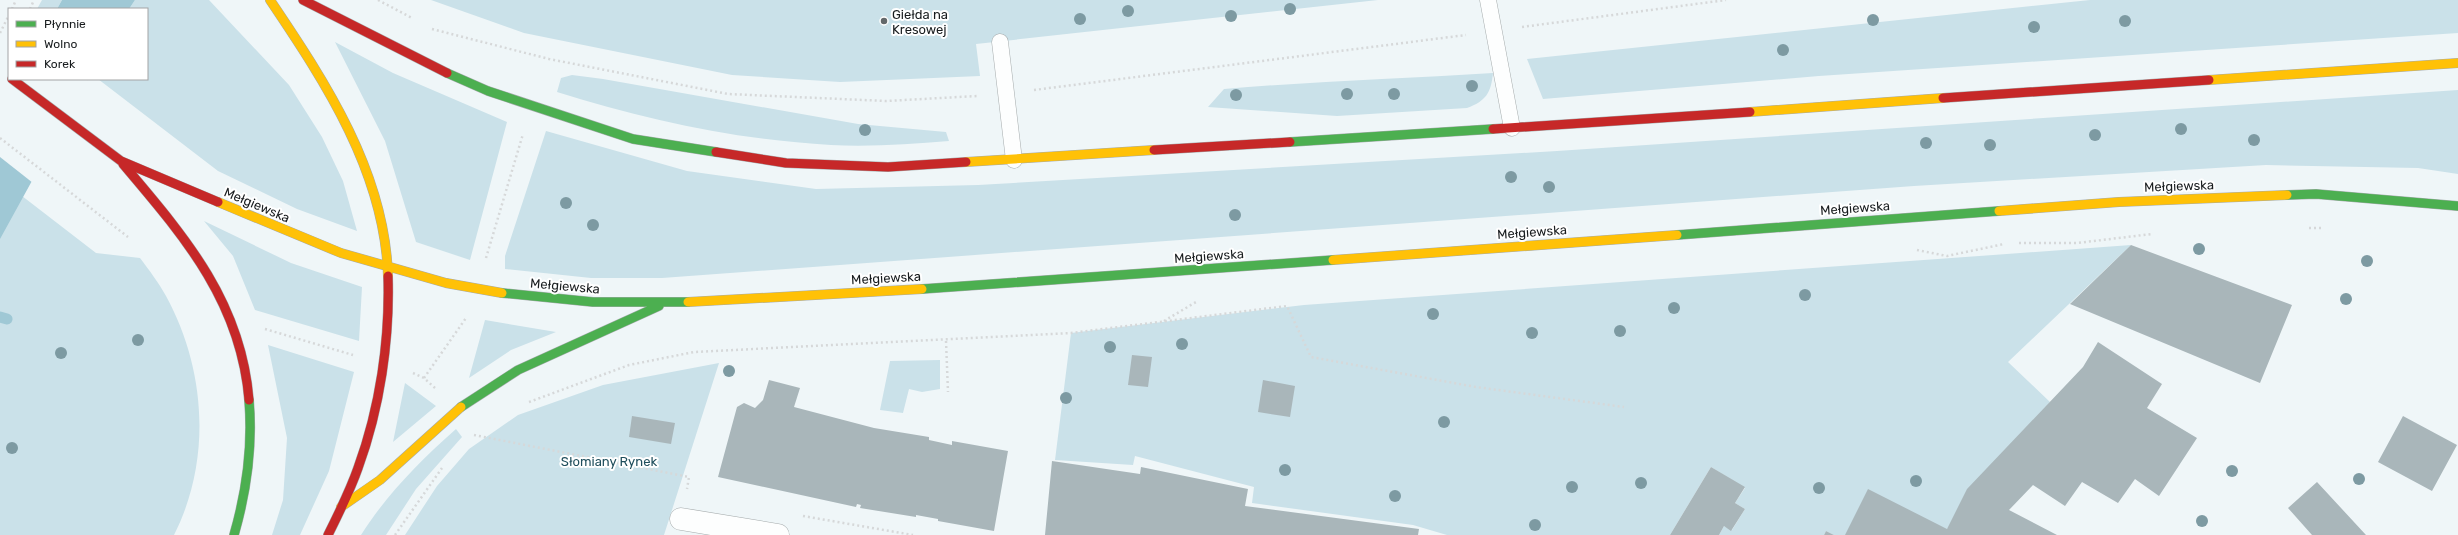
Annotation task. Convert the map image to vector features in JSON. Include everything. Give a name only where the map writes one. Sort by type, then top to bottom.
[{"type":"main road","points":[[270,0],[315,67],[367,171],[385,234],[387,268],[387,330],[382,363],[362,458],[328,535]]},
{"type":"main road","points":[[303,0],[441,71],[488,91],[633,139],[786,163],[888,167],[1512,128],[2458,63]]},
{"type":"main road","name":"Mełgiewska","points":[[13,80],[121,161],[290,234],[387,268],[446,283],[505,293],[593,302],[663,304],[1031,282],[2119,202],[2316,194],[2458,206]]},
{"type":"main road","points":[[121,161],[203,265],[224,306],[243,358],[251,406],[253,438],[245,501],[234,535]]},
{"type":"main road","points":[[341,507],[380,480],[455,411],[480,393],[518,370],[663,304]]},
{"type":"street","points":[[681,519],[778,535]]},
{"type":"lane","points":[[1488,0],[1512,128]]},
{"type":"lane","points":[[1000,42],[1014,160]]},
{"type":"path","points":[[378,0],[418,22]]},
{"type":"path","points":[[425,25],[549,59],[728,94],[886,101],[1006,94],[1726,0]]},
{"type":"path","points":[[0,33],[8,16]]},
{"type":"path","points":[[484,264],[526,126]]},
{"type":"path","points":[[0,138],[128,237]]},
{"type":"path","points":[[522,405],[629,365],[694,352],[946,341],[1071,333],[1287,306],[1311,357],[1476,387],[1624,407]]},
{"type":"path","points":[[424,378],[467,316]]},
{"type":"path","points":[[261,328],[356,356]]},
{"type":"path","points":[[946,341],[948,392]]},
{"type":"path","points":[[407,371],[424,378],[441,393]]},
{"type":"path","points":[[478,431],[472,435],[689,476]]},
{"type":"path","points":[[395,535],[413,506],[448,462]]},
{"type":"green space","points":[[42,0],[62,0],[58,8],[38,8]]},
{"type":"green space","points":[[135,0],[209,0],[289,85],[322,137],[343,181],[357,231],[297,209],[218,171],[99,80],[148,80],[148,8],[130,8]]},
{"type":"green space","points":[[431,0],[1378,0],[976,44],[980,76],[840,82],[732,75],[524,33]]},
{"type":"green space","points":[[2090,0],[2458,0],[2458,33],[1819,76],[1543,99],[1527,59]]},
{"type":"green space","points":[[335,42],[393,73],[507,122],[470,260],[416,242],[385,141]]},
{"type":"green space","points":[[1493,73],[1489,91],[1483,99],[1467,108],[1337,116],[1208,107],[1224,89]]},
{"type":"green space","points":[[572,75],[603,79],[858,124],[946,132],[949,141],[846,146],[761,139],[692,127],[658,120],[557,92],[561,78]]},
{"type":"green space","points":[[2458,90],[2458,174],[2418,168],[2266,165],[1914,186],[662,278],[591,278],[505,269],[505,256],[546,131],[687,171],[816,189],[978,185],[1557,151]]},
{"type":"green space","points":[[0,179],[96,253],[140,258],[166,296],[179,324],[189,354],[196,384],[199,415],[199,446],[194,476],[186,506],[174,535],[0,535]]},
{"type":"green space","points":[[204,221],[291,263],[362,287],[359,341],[255,310],[233,256]]},
{"type":"green space","points":[[2131,245],[2008,362],[2050,402],[1947,529],[1845,535],[1834,535],[1826,531],[1824,535],[1719,535],[1724,526],[1732,530],[1745,509],[1735,503],[1745,488],[1711,467],[1670,535],[1447,535],[1413,525],[1252,503],[1254,487],[1135,456],[1133,465],[1055,460],[1071,333],[1304,305]]},
{"type":"green space","points":[[485,320],[556,332],[511,350],[469,378]]},
{"type":"green space","points":[[268,345],[354,372],[329,471],[300,535],[272,535],[283,500],[287,438]]},
{"type":"green space","points":[[940,360],[940,389],[922,392],[909,389],[903,413],[880,410],[890,361]]},
{"type":"green space","name":"Słomiany Rynek","points":[[719,363],[664,535],[405,535],[437,486],[469,449],[518,415],[603,385]]},
{"type":"green space","points":[[405,383],[436,406],[393,442]]},
{"type":"green space","points":[[456,429],[462,437],[416,489],[386,535],[361,535],[393,492],[430,453]]},
{"type":"water","points":[[62,0],[135,0],[130,8],[58,8]]},
{"type":"water","points":[[17,80],[87,80],[0,239],[0,110]]},
{"type":"pier","points":[[15,80],[89,81],[33,183],[0,157],[0,106]]},
{"type":"building","points":[[2131,245],[2292,305],[2260,383],[2070,304]]},
{"type":"building","points":[[2098,342],[2162,384],[2147,408],[2197,438],[2159,496],[2135,479],[2118,503],[2082,482],[2065,506],[2033,485],[2009,510],[2057,535],[1845,535],[1868,489],[1947,529],[1967,489],[2083,367]]},
{"type":"building","points":[[1132,355],[1152,357],[1148,387],[1128,385]]},
{"type":"building","points":[[769,380],[800,388],[794,407],[874,428],[929,437],[929,440],[952,445],[952,441],[1008,451],[994,531],[938,521],[938,519],[916,515],[916,517],[860,508],[861,505],[857,504],[856,507],[718,477],[737,407],[744,403],[755,408],[763,400]]},
{"type":"building","points":[[1263,380],[1295,386],[1290,417],[1258,412]]},
{"type":"building","points":[[632,416],[675,423],[671,444],[629,437]]},
{"type":"building","points":[[2403,416],[2457,445],[2432,491],[2378,462]]},
{"type":"building","points":[[1052,461],[1140,474],[1141,467],[1248,489],[1245,506],[1419,529],[1418,535],[1045,535]]},
{"type":"building","points":[[1711,467],[1745,487],[1735,503],[1745,509],[1731,531],[1724,526],[1719,535],[1670,535]]},
{"type":"building","points":[[2317,482],[2366,535],[2312,535],[2288,508]]},
{"type":"building","points":[[1826,531],[1834,535],[1824,535]]},
{"type":"waterway","points":[[0,317],[7,319]]},
{"type":"traffic: fast","points":[[447,73],[488,91],[633,139],[716,152]]},
{"type":"traffic: fast","points":[[1290,142],[1493,129]]},
{"type":"traffic: fast","points":[[2287,195],[2316,194],[2458,206]]},
{"type":"traffic: fast","points":[[1677,235],[1999,211]]},
{"type":"traffic: fast","points":[[922,289],[1333,260]]},
{"type":"traffic: fast","points":[[502,293],[593,302],[688,302]]},
{"type":"traffic: fast","points":[[461,407],[518,370],[659,306]]},
{"type":"traffic: fast","points":[[234,535],[246,485],[248,468],[250,435],[249,400]]},
{"type":"traffic: slow","points":[[270,0],[312,64],[331,97],[349,130],[364,165],[376,201],[384,238],[388,276]]},
{"type":"traffic: slow","points":[[2209,80],[2458,63]]},
{"type":"traffic: slow","points":[[1750,112],[1943,98]]},
{"type":"traffic: slow","points":[[966,162],[1154,150]]},
{"type":"traffic: slow","points":[[1999,211],[2119,202],[2287,195]]},
{"type":"traffic: slow","points":[[218,202],[341,253],[446,283],[502,293]]},
{"type":"traffic: slow","points":[[1333,260],[1677,235]]},
{"type":"traffic: slow","points":[[688,302],[922,289]]},
{"type":"traffic: slow","points":[[341,507],[380,480],[461,407]]},
{"type":"traffic: jam","points":[[303,0],[447,73]]},
{"type":"traffic: jam","points":[[13,80],[121,161],[218,202]]},
{"type":"traffic: jam","points":[[1943,98],[2209,80]]},
{"type":"traffic: jam","points":[[1493,129],[1750,112]]},
{"type":"traffic: jam","points":[[1154,150],[1290,142]]},
{"type":"traffic: jam","points":[[716,152],[786,163],[888,167],[966,162]]},
{"type":"traffic: jam","points":[[123,164],[188,244],[222,301],[235,331],[244,364],[249,400]]},
{"type":"traffic: jam","points":[[328,535],[355,477],[366,445],[378,398],[387,325],[388,276]]},
{"type":"place","name":"Giełda na Kresowej","points":[[884,21]]}]
